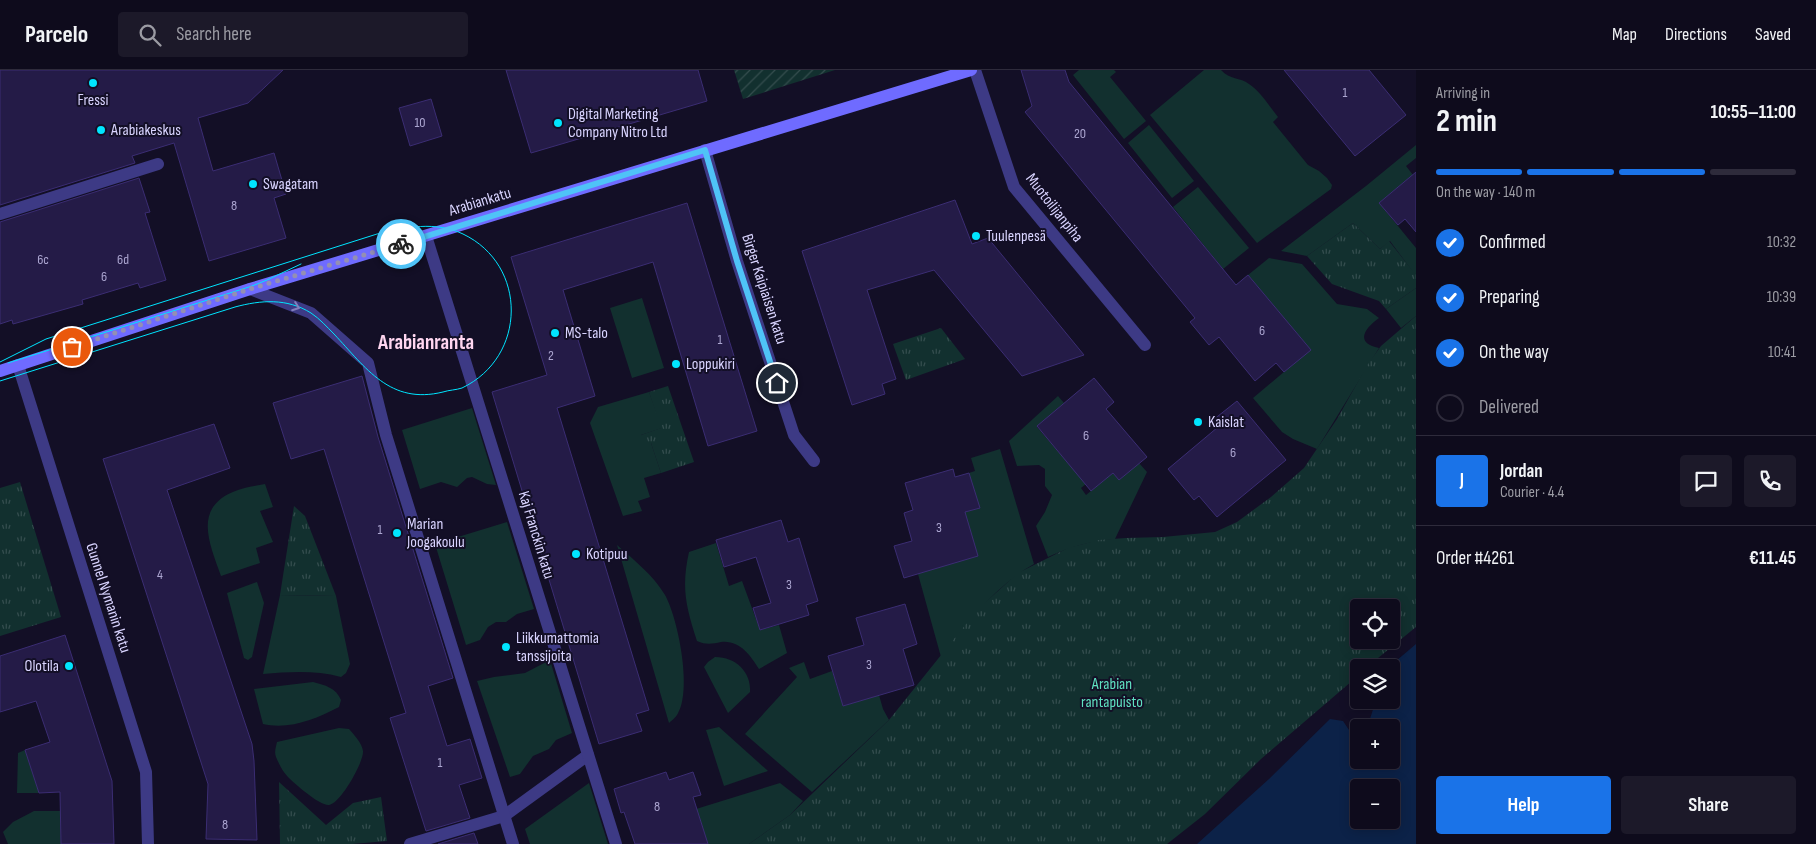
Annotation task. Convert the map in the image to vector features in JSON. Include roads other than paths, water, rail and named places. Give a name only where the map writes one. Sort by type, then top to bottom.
[{"type":"street","name":"Arabiankatu","points":[[0,371],[250,289],[971,70]]},
{"type":"street","name":"Muotoilijanpiha","points":[[975,70],[1014,187],[1145,346]]},
{"type":"street","name":"Birger Kaipiaisen katu","points":[[705,150],[737,261],[794,435],[814,461]]},
{"type":"street","points":[[0,214],[158,164]]},
{"type":"street","name":"Kaj Franckin katu","points":[[426,236],[616,844]]},
{"type":"street","points":[[250,289],[311,313],[368,363],[386,435],[513,844]]},
{"type":"street","name":"Gunnel Nymanin katu","points":[[18,365],[146,772],[148,844]]},
{"type":"street","points":[[410,844],[504,816],[588,755]]},
{"type":"water","points":[[1416,644],[1416,844],[1197,844],[1269,779],[1330,719],[1343,721],[1350,732],[1350,769],[1400,769],[1400,719],[1370,719],[1373,709],[1400,709],[1400,659],[1398,659]]},
{"type":"tram line","points":[[0,362],[46,339],[377,234],[409,227],[431,226],[453,230],[463,234],[484,248],[499,267],[508,288],[511,311],[508,334],[499,355],[483,374],[462,388],[424,395],[408,393],[381,381],[314,315],[293,305],[274,302],[254,303],[235,307],[0,381]]},
{"type":"tram line","points":[[8,363],[252,286],[301,264]]},
{"type":"place","name":"Fressi","points":[[93,83]]},
{"type":"place","name":"Digital Marketing Company Nitro Ltd","points":[[558,123]]},
{"type":"place","name":"Arabiakeskus","points":[[101,130]]},
{"type":"place","name":"Swagatam","points":[[253,184]]},
{"type":"place","name":"Tuulenpesä","points":[[976,236]]},
{"type":"place","name":"MS-talo","points":[[555,333]]},
{"type":"place","name":"Loppukiri","points":[[676,364]]},
{"type":"place","name":"Kaislat","points":[[1198,422]]},
{"type":"place","name":"Marian Joogakoulu","points":[[397,533]]},
{"type":"place","name":"Kotipuu","points":[[576,554]]},
{"type":"place","name":"Liikkumattomia tanssijoita","points":[[506,647]]},
{"type":"place","name":"Olotila","points":[[69,666]]},
{"type":"district","name":"Arabianranta","points":[[426,342]]},
{"type":"park label","name":"Arabian rantapuisto","points":[[1112,693]]}]
